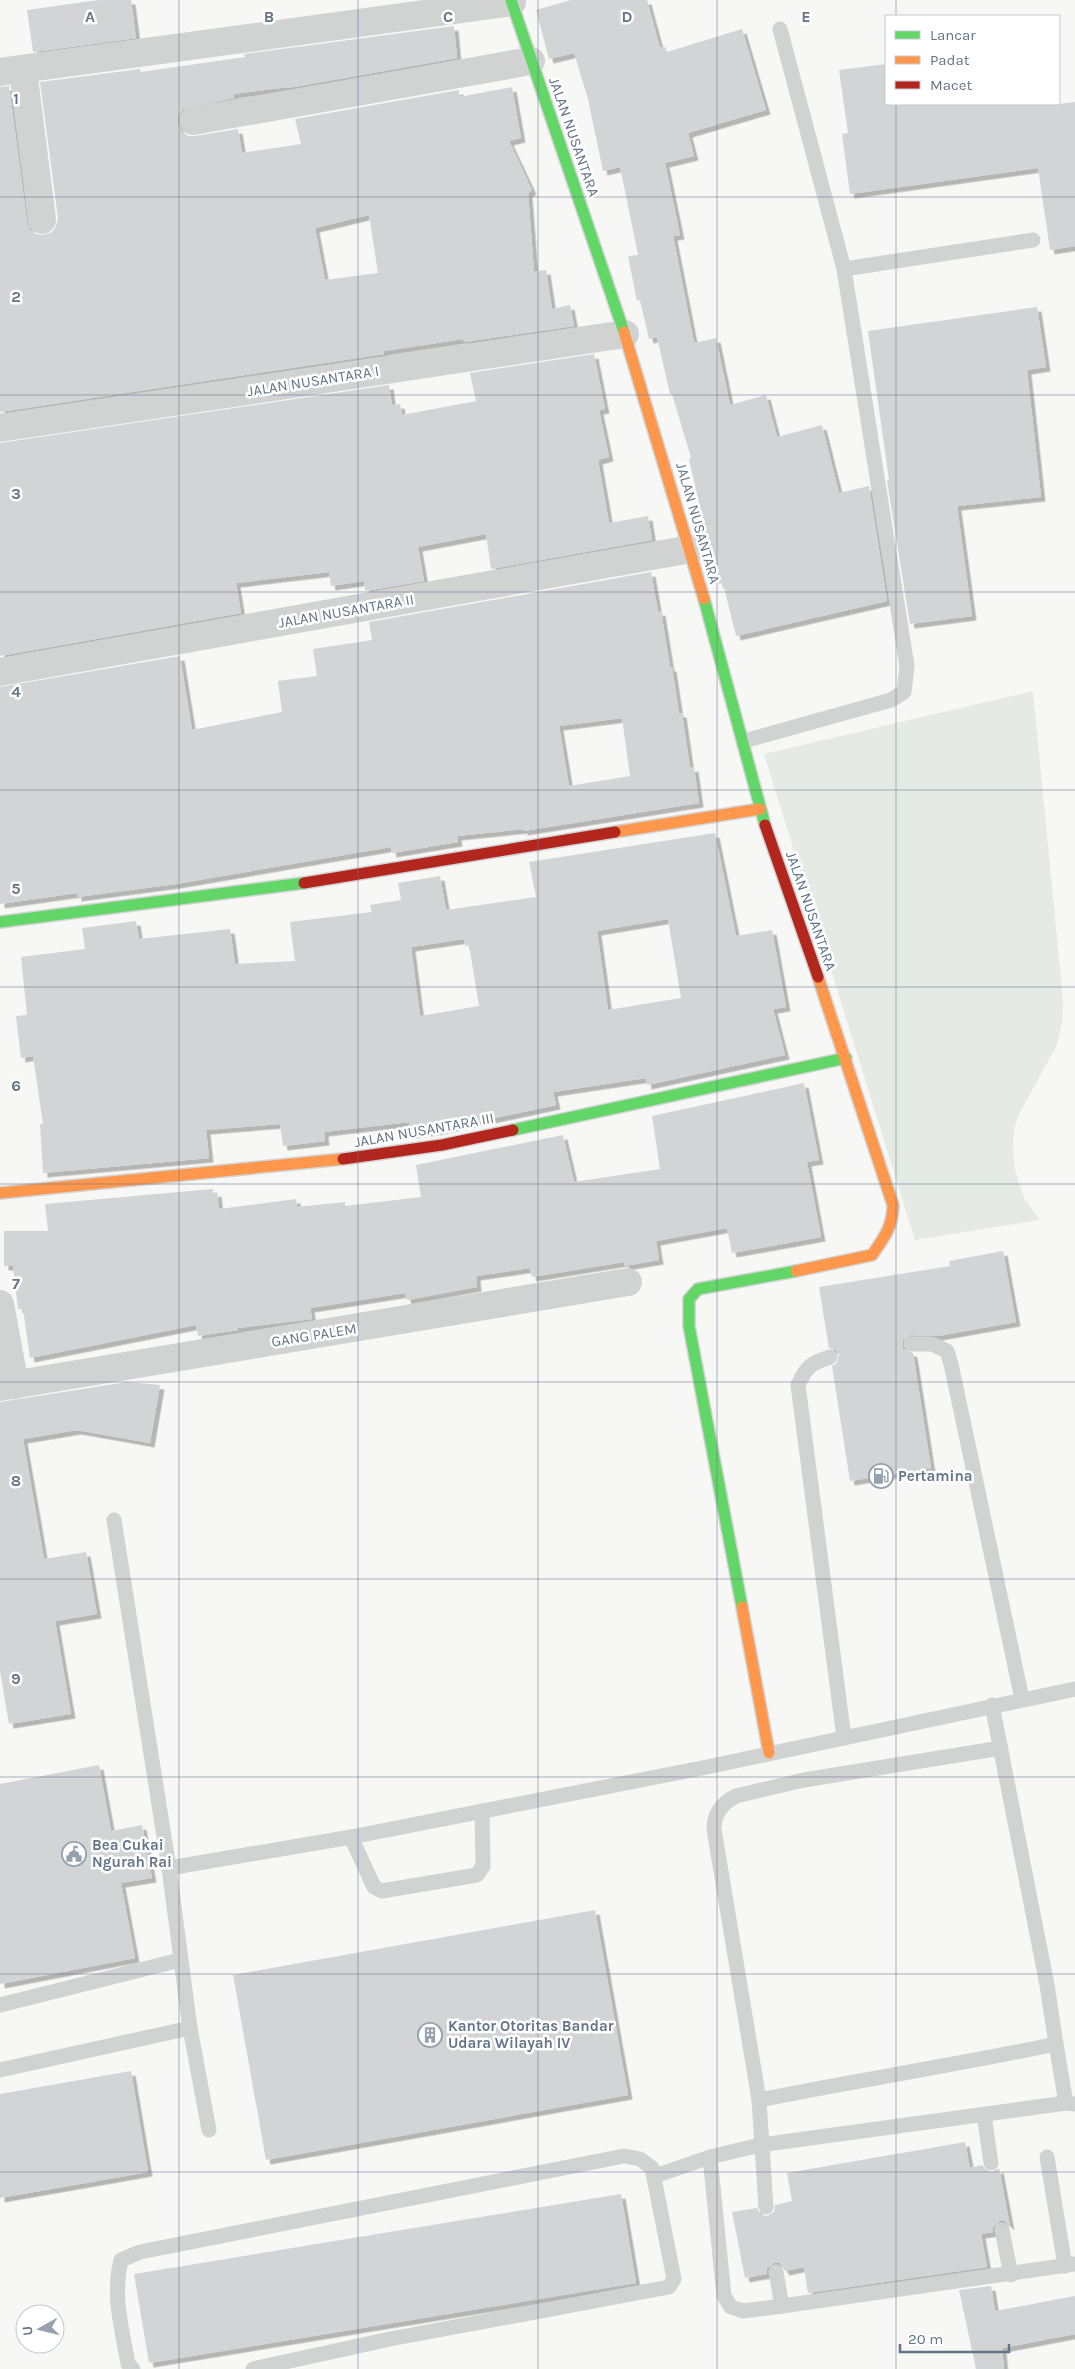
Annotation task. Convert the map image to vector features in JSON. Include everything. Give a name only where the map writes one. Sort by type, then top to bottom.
[{"type":"street","name":"JALAN NUSANTARA","points":[[511,1],[626,334],[691,549],[744,741],[760,809],[846,1058],[881,1173],[893,1205],[892,1220],[880,1246],[872,1255],[698,1290],[688,1299],[689,1326],[769,1753]]},
{"type":"street","points":[[42,220],[11,71],[511,1]]},
{"type":"street","points":[[192,121],[532,61]]},
{"type":"street","name":"JALAN NUSANTARA I","points":[[0,428],[626,334]]},
{"type":"street","name":"JALAN NUSANTARA II","points":[[0,672],[691,549]]},
{"type":"street","points":[[0,922],[271,888],[760,809]]},
{"type":"street","name":"JALAN NUSANTARA III","points":[[0,1193],[317,1163],[442,1145],[846,1058]]},
{"type":"street","name":"GANG PALEM","points":[[8,1386],[628,1282]]},
{"type":"street","points":[[0,1304],[8,1386]]},
{"type":"lane","points":[[744,741],[891,700],[904,692],[907,681],[907,666],[844,269],[780,29]]},
{"type":"lane","points":[[844,269],[1033,240]]},
{"type":"lane","points":[[911,1344],[932,1344],[947,1351],[1022,1699]]},
{"type":"lane","points":[[830,1357],[815,1361],[805,1370],[798,1386],[844,1738]]},
{"type":"lane","points":[[114,1520],[168,1868],[190,2028],[209,2130]]},
{"type":"lane","points":[[168,1868],[352,1836],[707,1767],[992,1705],[1075,1689]]},
{"type":"lane","points":[[655,2176],[710,2157],[760,2145],[1071,2104],[1056,2044],[1047,1985],[992,1705]]},
{"type":"lane","points":[[766,2207],[760,2145],[759,2100],[714,1830],[716,1815],[721,1807],[736,1796],[804,1780],[1001,1748]]},
{"type":"lane","points":[[352,1836],[374,1887],[382,1891],[477,1875],[482,1866],[482,1811]]},
{"type":"lane","points":[[0,2005],[180,1960]]},
{"type":"lane","points":[[0,2070],[190,2028]]},
{"type":"lane","points":[[759,2100],[1056,2044]]},
{"type":"lane","points":[[984,2115],[991,2163]]},
{"type":"lane","points":[[132,2369],[128,2364],[120,2322],[116,2279],[122,2260],[140,2252],[624,2156],[640,2159],[652,2168],[674,2280],[668,2287],[390,2338],[253,2369]]},
{"type":"lane","points":[[710,2157],[724,2296],[731,2307],[743,2311],[1011,2275],[1070,2265],[1047,2157]]},
{"type":"lane","points":[[1002,2230],[1011,2275]]},
{"type":"lane","points":[[776,2272],[782,2306]]},
{"type":"shaded area","points":[[1033,691],[1063,1000],[1062,1023],[1057,1045],[1018,1116],[1014,1130],[1013,1148],[1015,1170],[1024,1198],[1040,1220],[915,1240],[764,754]]},
{"type":"building","points":[[99,0],[131,0],[136,38],[33,52],[27,10]]},
{"type":"building","points":[[571,0],[647,0],[660,48],[665,47],[667,52],[742,29],[766,110],[688,133],[694,156],[665,163],[680,235],[673,236],[694,343],[716,338],[730,405],[766,395],[777,437],[822,425],[839,493],[869,486],[887,601],[736,636],[723,583],[719,584],[689,459],[691,458],[672,394],[670,394],[657,337],[649,339],[640,300],[637,301],[628,256],[638,255],[620,167],[603,171],[588,99],[574,53],[549,59],[536,10]]},
{"type":"building","points":[[454,26],[457,58],[288,88],[233,94],[234,98],[183,109],[178,116],[178,124],[181,131],[188,136],[238,129],[242,153],[301,144],[295,119],[459,90],[459,97],[512,87],[521,138],[509,141],[532,190],[528,193],[534,272],[546,270],[552,309],[570,305],[574,326],[464,342],[463,339],[384,351],[384,354],[0,412],[0,87],[9,86],[27,222],[30,230],[36,234],[44,235],[52,232],[58,218],[40,82],[140,69],[141,72],[245,57],[244,54]],"holes":[[[369,215],[378,273],[325,280],[315,228]]]},
{"type":"building","points":[[885,64],[885,105],[1060,105],[1075,102],[1075,246],[1050,250],[1038,168],[850,194],[842,134],[848,133],[839,70]]},
{"type":"building","points":[[1037,307],[1046,367],[1027,370],[1041,497],[957,506],[972,616],[910,624],[887,481],[889,480],[868,331]]},
{"type":"building","points":[[594,354],[605,409],[599,410],[609,457],[598,460],[609,523],[648,516],[652,540],[491,569],[486,534],[418,547],[424,581],[365,591],[364,581],[331,586],[329,572],[236,583],[241,613],[0,656],[0,443],[389,385],[392,405],[400,404],[402,415],[476,401],[470,373]]},
{"type":"building","points":[[651,572],[658,612],[661,611],[679,713],[682,713],[690,768],[694,767],[699,803],[523,831],[523,829],[457,836],[458,842],[392,853],[391,847],[176,884],[77,897],[77,893],[0,904],[0,687],[180,656],[192,730],[282,712],[278,681],[317,676],[313,649],[372,640],[369,622]],"holes":[[[622,718],[630,776],[569,786],[559,726]]]},
{"type":"building","points":[[715,833],[736,936],[772,930],[786,1007],[773,1009],[785,1055],[647,1085],[646,1078],[553,1092],[556,1105],[439,1130],[411,1134],[409,1122],[324,1132],[325,1141],[283,1146],[280,1124],[206,1130],[209,1158],[43,1173],[40,1124],[43,1124],[33,1056],[21,1058],[16,1016],[27,1015],[21,957],[85,949],[82,928],[136,921],[139,939],[230,929],[235,964],[295,961],[290,922],[372,912],[370,905],[401,900],[398,883],[440,876],[446,910],[536,897],[529,862]],"holes":[[[668,919],[681,998],[608,1010],[597,931]],[[464,939],[465,946],[469,945],[479,1006],[420,1016],[411,947]]]},
{"type":"building","points":[[804,1083],[819,1160],[807,1162],[821,1237],[732,1253],[727,1228],[656,1241],[659,1260],[624,1266],[624,1262],[532,1277],[530,1268],[476,1276],[477,1287],[407,1300],[405,1293],[310,1308],[312,1319],[238,1328],[238,1330],[198,1336],[196,1325],[30,1358],[23,1309],[18,1309],[13,1266],[4,1266],[4,1231],[48,1231],[45,1204],[213,1189],[213,1193],[217,1192],[219,1209],[296,1199],[297,1207],[345,1202],[345,1206],[421,1197],[416,1165],[563,1135],[574,1182],[660,1169],[652,1116]]},
{"type":"building","points":[[1003,1251],[1016,1322],[938,1336],[911,1335],[903,1340],[903,1349],[913,1353],[931,1468],[850,1481],[832,1366],[837,1363],[839,1354],[836,1350],[829,1348],[819,1287],[950,1266],[949,1261]]},
{"type":"building","points":[[127,1382],[160,1385],[150,1443],[77,1430],[23,1439],[44,1559],[86,1552],[97,1614],[55,1621],[71,1714],[9,1724],[0,1671],[0,1402]]},
{"type":"building","name":"Bea Cukai Ngurah Rai","points":[[99,1765],[111,1831],[142,1825],[152,1878],[121,1883],[135,1958],[0,1984],[0,1784]]},
{"type":"building","name":"Kantor Otoritas Bandar Udara Wilayah IV","points":[[595,1910],[628,2095],[266,2160],[233,1975]]},
{"type":"building","points":[[131,2071],[148,2172],[0,2198],[0,2094]]},
{"type":"building","points":[[965,2142],[970,2168],[982,2165],[987,2171],[992,2172],[999,2168],[1010,2226],[1005,2221],[1000,2221],[993,2227],[993,2232],[981,2234],[987,2267],[808,2293],[804,2267],[785,2271],[780,2263],[774,2263],[767,2268],[767,2274],[745,2278],[732,2212],[757,2208],[761,2215],[767,2216],[774,2212],[775,2205],[792,2201],[787,2173]]},
{"type":"building","points":[[621,2194],[636,2283],[149,2363],[134,2274]]},
{"type":"building","points":[[991,2286],[995,2311],[1075,2296],[1075,2334],[1002,2348],[1004,2369],[976,2369],[959,2290]]},
{"type":"traffic: fast","points":[[511,0],[624,332]]},
{"type":"traffic: fast","points":[[704,599],[765,825]]},
{"type":"traffic: fast","points":[[0,922],[304,883]]},
{"type":"traffic: fast","points":[[513,1130],[846,1058]]},
{"type":"traffic: fast","points":[[742,1607],[689,1326],[689,1299],[698,1289],[796,1271]]},
{"type":"traffic: slow","points":[[624,332],[704,599]]},
{"type":"traffic: slow","points":[[615,832],[760,809]]},
{"type":"traffic: slow","points":[[796,1271],[872,1255],[887,1232],[893,1212],[893,1205],[818,977]]},
{"type":"traffic: slow","points":[[0,1193],[343,1159]]},
{"type":"traffic: slow","points":[[742,1607],[769,1753]]},
{"type":"traffic: jam","points":[[765,825],[818,977]]},
{"type":"traffic: jam","points":[[304,883],[615,832]]},
{"type":"traffic: jam","points":[[343,1159],[442,1145],[513,1130]]},
{"type":"place","name":"Pertamina","points":[[881,1476]]},
{"type":"place","name":"Bea Cukai Ngurah Rai","points":[[74,1854]]},
{"type":"place","name":"Kantor Otoritas Bandar Udara Wilayah IV","points":[[430,2035]]}]
